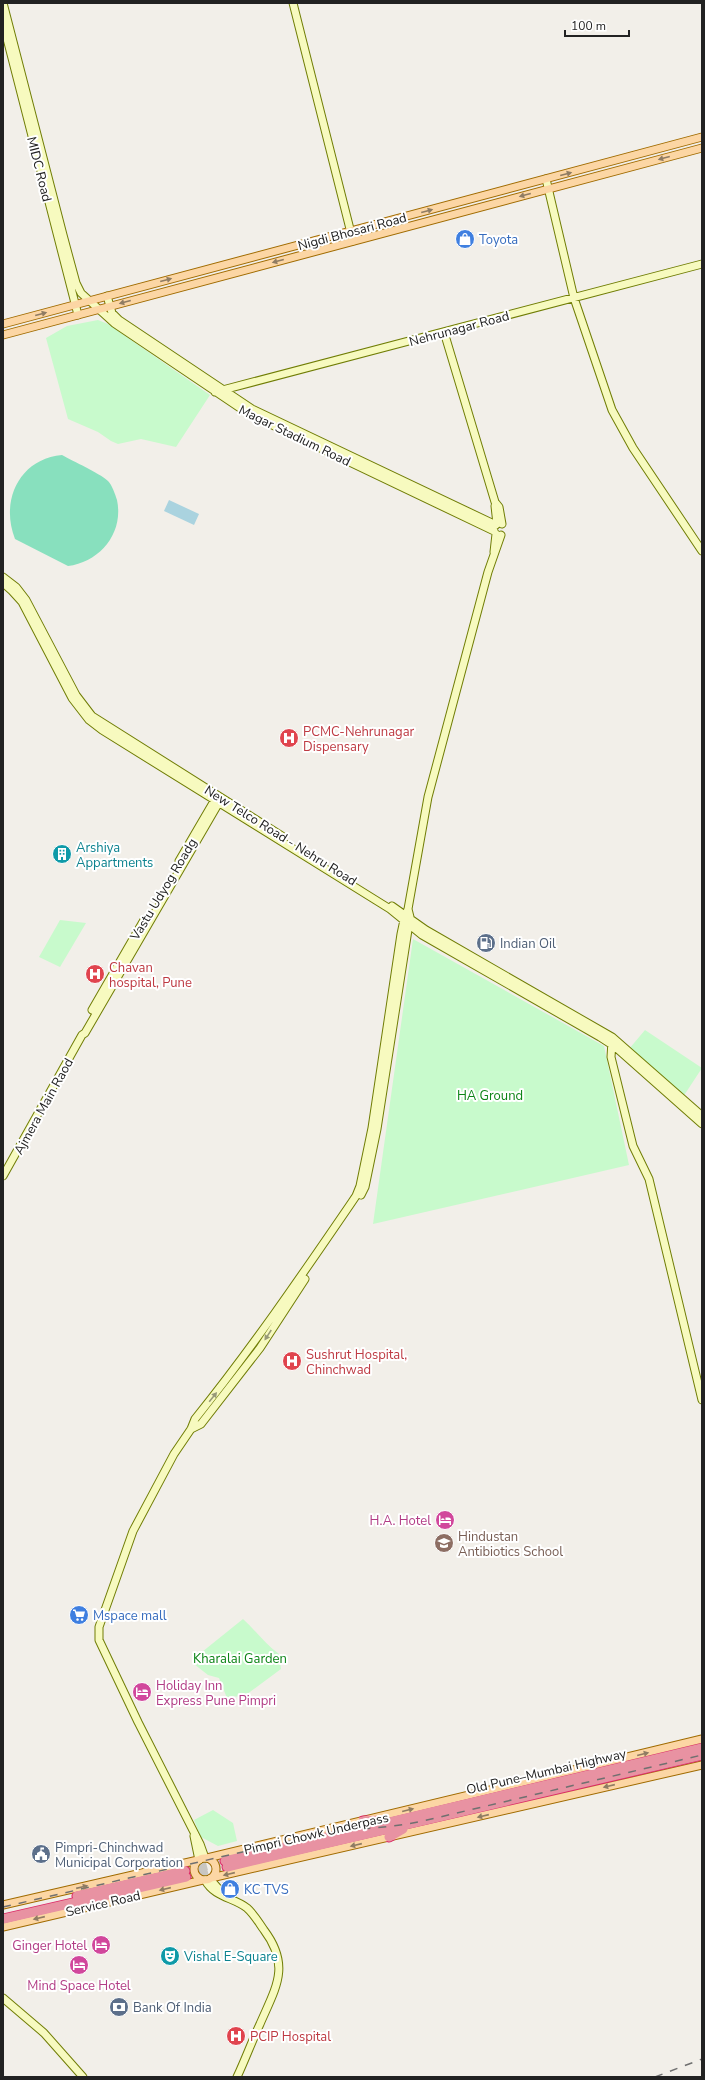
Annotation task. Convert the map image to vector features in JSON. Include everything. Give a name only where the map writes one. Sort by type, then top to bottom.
[{"type":"highway","name":"Old Pune–Mumbai Highway","points":[[397,1820],[702,1748]]},
{"type":"highway","name":"Old Pune–Mumbai Highway","points":[[411,1825],[702,1755]]},
{"type":"highway","points":[[363,1821],[397,1820]]},
{"type":"highway","name":"Pimpri Chowk Underpass","points":[[397,1820],[226,1864],[411,1825]]},
{"type":"highway","points":[[389,1837],[411,1825]]},
{"type":"highway","points":[[3,1919],[38,1908],[185,1874]]},
{"type":"highway","points":[[3,1913],[38,1908]]},
{"type":"main road","name":"Nigdi Bhosari Road","points":[[3,324],[702,137]]},
{"type":"main road","name":"Nigdi Bhosari Road","points":[[3,334],[702,148]]},
{"type":"main road","name":"Service Road","points":[[3,1905],[363,1821],[702,1739]]},
{"type":"main road","name":"Service Road","points":[[3,1927],[702,1765]]},
{"type":"main road","points":[[202,1859],[212,1861],[216,1867],[215,1873],[207,1880],[197,1878],[194,1872],[194,1866],[202,1859]]},
{"type":"street","points":[[3,3],[21,81]]},
{"type":"street","points":[[293,3],[353,241]]},
{"type":"street","name":"MIDC Road","points":[[3,23],[21,81],[78,314]]},
{"type":"street","name":"Magar Stadium Road","points":[[21,81],[76,283],[81,293],[91,301],[97,309],[114,323],[219,391],[258,412],[498,529]]},
{"type":"street","points":[[546,179],[574,298],[617,422],[702,551]]},
{"type":"street","name":"Nehrunagar Road","points":[[219,391],[702,264]]},
{"type":"street","name":"Magar Stadium Road","points":[[107,296],[112,313],[119,320],[219,391]]},
{"type":"street","points":[[202,1859],[200,1844],[99,1640],[98,1632],[133,1531],[174,1454],[191,1429],[201,1424],[260,1348],[366,1187],[377,1129],[407,917],[428,797],[494,553],[498,547],[499,507],[495,502],[444,332]]},
{"type":"street","name":"New Telco Road - Nehru Road","points":[[3,577],[16,587],[26,600],[76,695],[92,716],[218,799]]},
{"type":"street","name":"New Telco Road - Nehru Road","points":[[3,583],[17,595],[22,602],[72,698],[89,720],[407,917],[422,935],[612,1041]]},
{"type":"street","name":"Vastu Udyog Roadg","points":[[82,1035],[81,1031],[101,994],[218,799]]},
{"type":"street","name":"Ajmera Main Raod","points":[[3,1176],[82,1035]]},
{"type":"street","points":[[612,1041],[702,1116]]},
{"type":"street","points":[[612,1041],[702,1124]]},
{"type":"street","points":[[612,1041],[612,1061],[633,1146],[649,1179],[702,1400]]},
{"type":"street","points":[[207,1880],[226,1897],[247,1908],[252,1913],[277,1951],[279,1968],[272,1995],[237,2077]]},
{"type":"street","points":[[3,1998],[44,2034],[82,2076],[90,2077]]},
{"type":"green space","points":[[98,320],[108,324],[210,395],[176,447],[141,439],[118,444],[98,432],[68,419],[46,338],[67,326]]},
{"type":"green space","points":[[62,455],[108,481],[117,500],[118,512],[117,524],[107,544],[90,559],[68,566],[15,539],[11,525],[10,510],[12,497],[17,484],[24,473],[34,464],[47,458]]},
{"type":"green space","points":[[60,920],[86,923],[60,967],[39,957]]},
{"type":"green space","name":"HA Ground","points":[[413,939],[604,1046],[629,1165],[373,1224]]},
{"type":"green space","points":[[645,1030],[702,1068],[683,1097],[629,1049]]},
{"type":"green space","name":"Kharalai Garden","points":[[243,1619],[269,1646],[279,1654],[281,1669],[243,1697],[230,1696],[227,1698],[219,1678],[208,1675],[194,1664],[197,1656]]},
{"type":"green space","points":[[213,1810],[233,1823],[237,1841],[218,1846],[201,1837],[194,1820]]},
{"type":"water","points":[[169,500],[199,514],[194,525],[164,511]]},
{"type":"tunnel","points":[[185,1871],[225,1861]]},
{"type":"tunnel","points":[[186,1877],[227,1867]]},
{"type":"railway","points":[[3,1907],[316,1835],[410,1824],[702,1755]]},
{"type":"railway","points":[[655,2077],[702,2059]]},
{"type":"place","name":"Toyota","points":[[465,239]]},
{"type":"place","name":"PCMC-Nehrunagar Dispensary","points":[[289,738]]},
{"type":"place","name":"Arshiya Appartments","points":[[62,854]]},
{"type":"place","name":"Indian Oil","points":[[486,943]]},
{"type":"place","name":"Chavan hospital, Pune","points":[[95,974]]},
{"type":"place","name":"Sushrut Hospital, Chinchwad","points":[[292,1361]]},
{"type":"place","name":"H.A. Hotel","points":[[445,1520]]},
{"type":"place","name":"Hindustan Antibiotics School","points":[[444,1543]]},
{"type":"place","name":"Mspace mall","points":[[79,1615]]},
{"type":"place","name":"Holiday Inn Express Pune Pimpri","points":[[142,1692]]},
{"type":"place","name":"Pimpri-Chinchwad Municipal Corporation","points":[[41,1854]]},
{"type":"place","name":"KC TVS","points":[[230,1889]]},
{"type":"place","name":"Ginger Hotel","points":[[101,1945]]},
{"type":"place","name":"Vishal E-Square","points":[[170,1956]]},
{"type":"place","name":"Mind Space Hotel","points":[[79,1965]]},
{"type":"place","name":"Bank Of India","points":[[119,2007]]},
{"type":"place","name":"PCIP Hospital","points":[[236,2036]]}]
